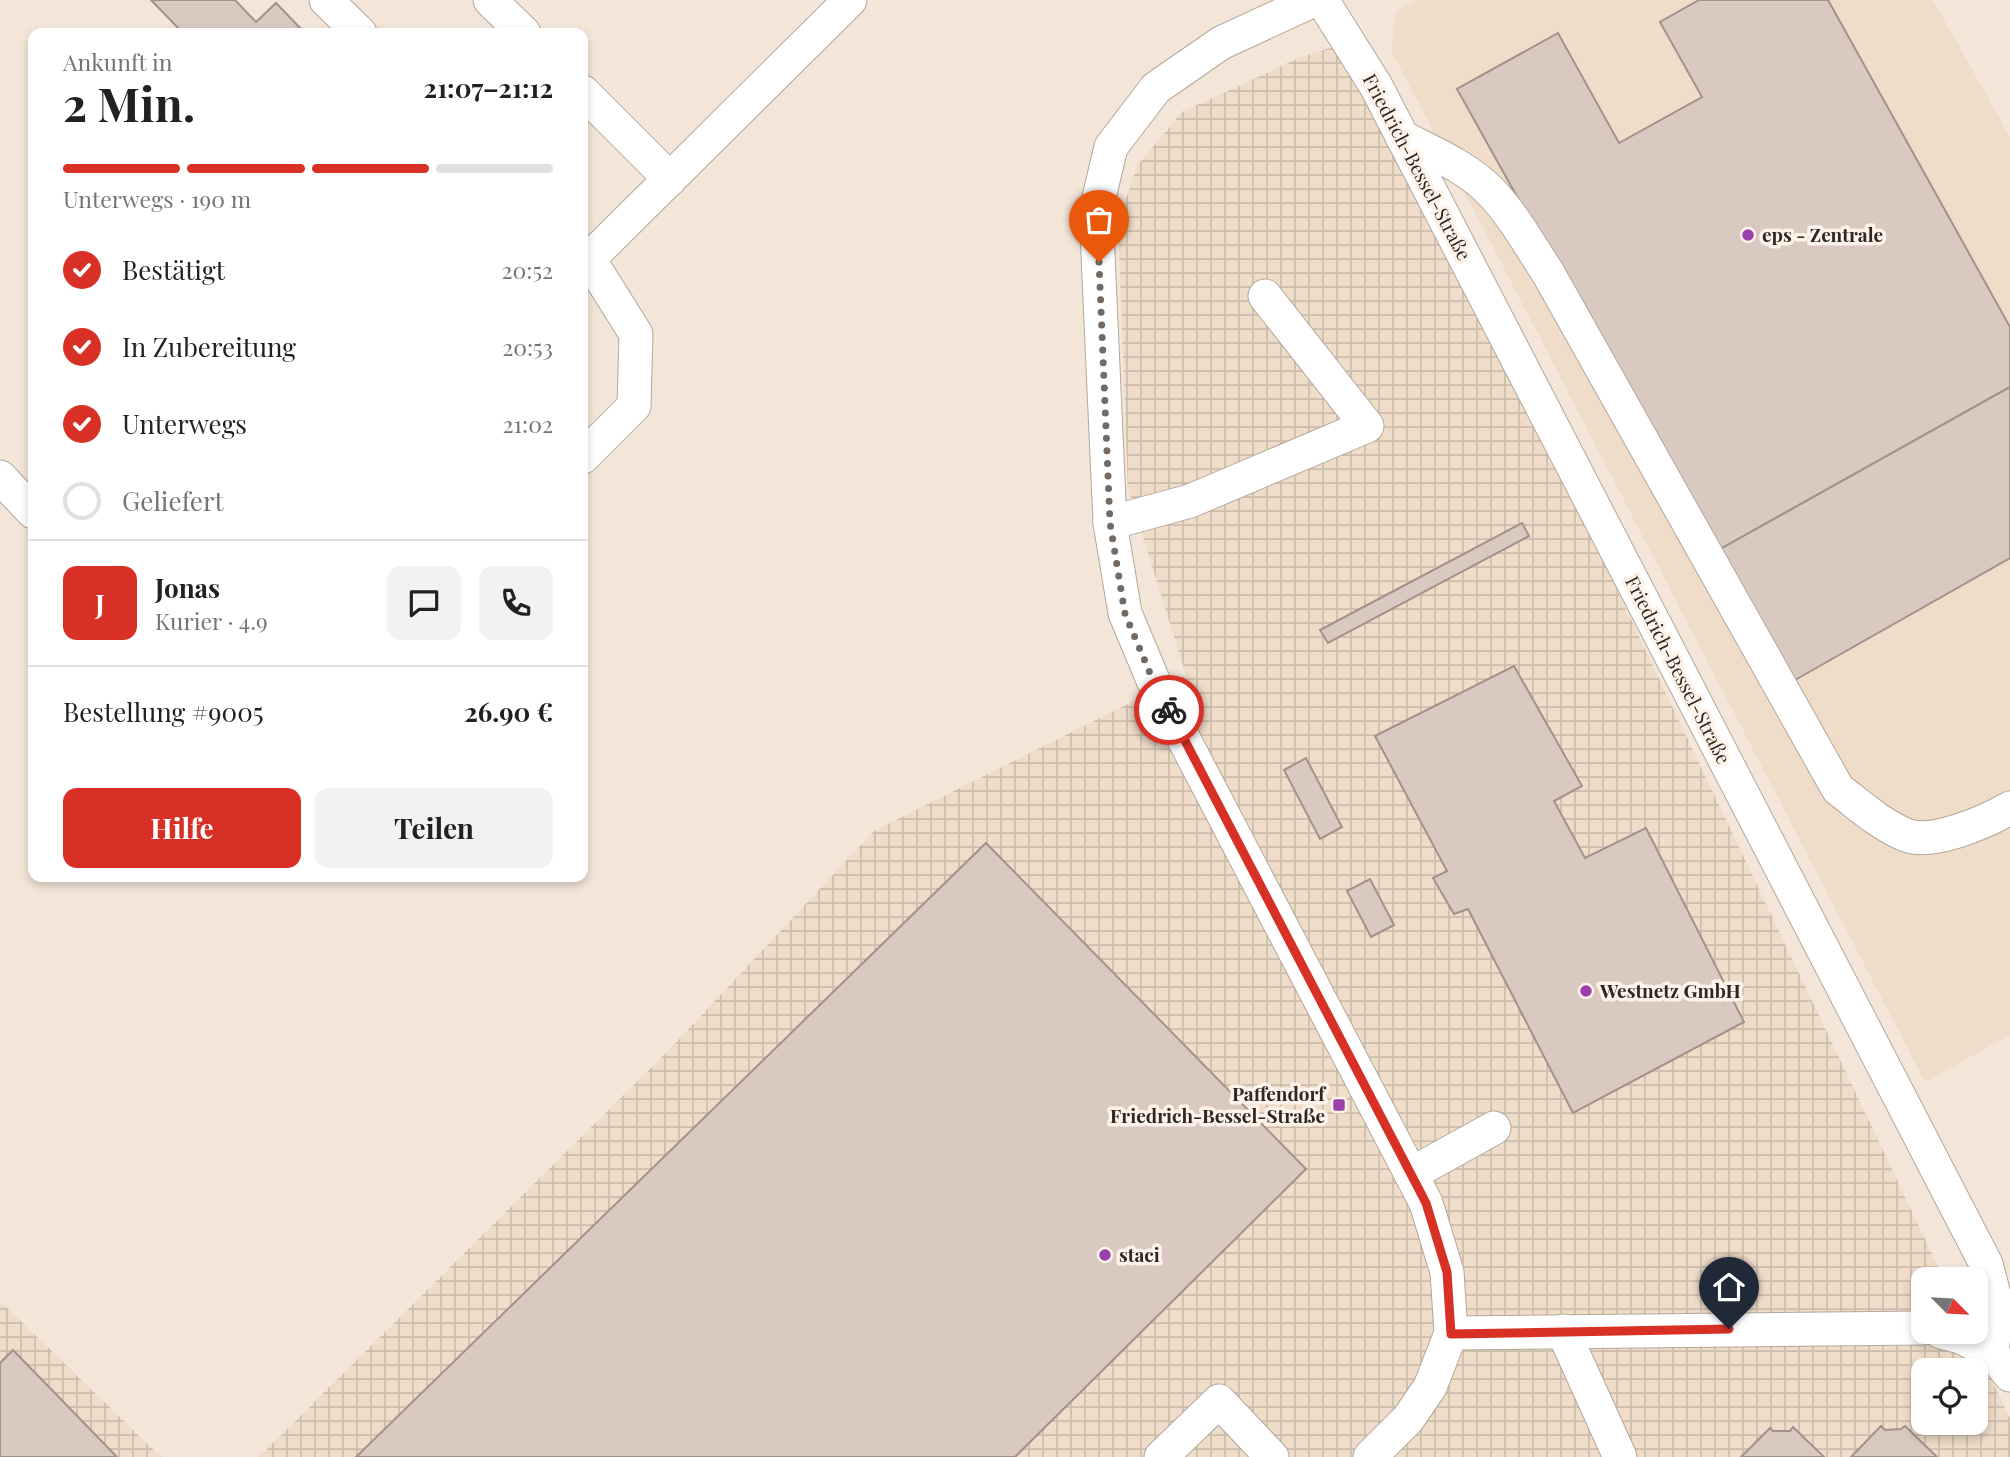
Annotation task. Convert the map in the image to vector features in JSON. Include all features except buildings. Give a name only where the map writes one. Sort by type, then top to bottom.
[{"type":"street","points":[[326,0],[355,28]]},
{"type":"street","points":[[490,0],[519,28]]},
{"type":"street","points":[[588,254],[670,179],[850,0]]},
{"type":"street","points":[[1314,0],[1220,43],[1156,88],[1111,147],[1097,210],[1110,523],[1125,614],[1153,680],[1426,1203],[1447,1272],[1451,1334],[1430,1387],[1408,1419],[1370,1457]]},
{"type":"street","name":"Friedrich-Bessel-Straße","points":[[1322,0],[1376,86],[1986,1265],[1997,1306],[2001,1364]]},
{"type":"street","points":[[588,97],[670,179]]},
{"type":"street","points":[[1402,137],[1455,165],[1490,191],[1513,219],[1555,285],[1838,789],[1879,820],[1908,837],[1945,835],[1989,820],[2010,808]]},
{"type":"street","points":[[588,259],[636,334],[634,406],[588,452]]},
{"type":"street","points":[[1110,523],[1190,501],[1367,426],[1265,296]]},
{"type":"street","points":[[0,477],[28,507]]},
{"type":"street","points":[[1411,1174],[1494,1128]]},
{"type":"street","points":[[1451,1334],[1911,1328]]},
{"type":"street","points":[[1563,1331],[1620,1457]]},
{"type":"street","name":"Friedrich-Bessel-Straße","points":[[1971,1344],[2001,1364]]},
{"type":"street","points":[[1161,1457],[1219,1401],[1272,1457]]},
{"type":"shaded area","points":[[1417,0],[1933,0],[2010,137],[2010,1035],[1925,1082],[1391,50],[1396,11]]},
{"type":"shaded area","points":[[1345,43],[1569,489],[1938,1267],[1911,1267],[1911,1344],[1975,1344],[1981,1358],[1911,1358],[1911,1435],[1988,1435],[1988,1372],[2010,1419],[2010,1457],[259,1457],[669,1050],[874,831],[1186,675],[1128,489],[1118,223],[1137,166],[1182,112],[1299,58]]},
{"type":"shaded area","points":[[0,1301],[161,1457],[0,1457]]},
{"type":"way so far","points":[[1099,262],[1110,523],[1125,614],[1169,710]]},
{"type":"place","name":"eps - Zentrale","points":[[1748,235]]},
{"type":"place","name":"Westnetz GmbH","points":[[1586,991]]},
{"type":"place","name":"Paffendorf Friedrich-Bessel-Straße","points":[[1339,1105]]},
{"type":"place","name":"staci","points":[[1105,1255]]},
{"type":"route","points":[[1169,710],[1426,1203],[1447,1272],[1451,1334],[1729,1329]]}]
